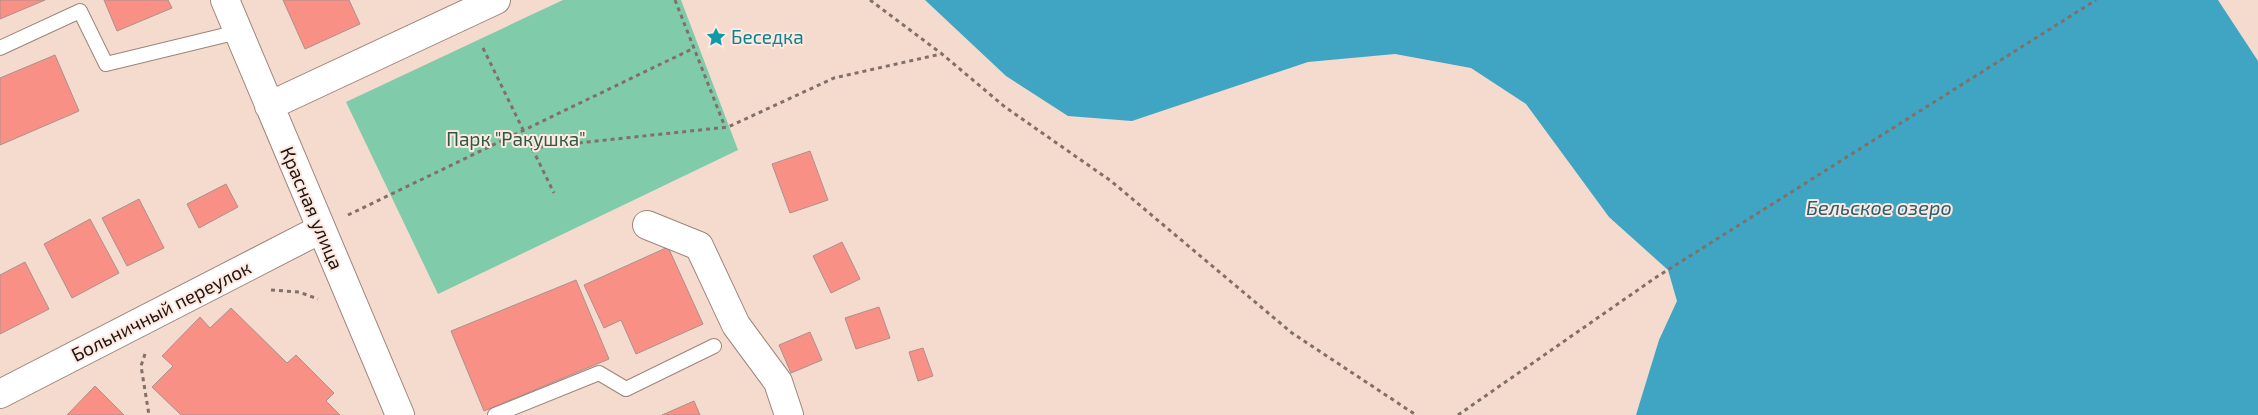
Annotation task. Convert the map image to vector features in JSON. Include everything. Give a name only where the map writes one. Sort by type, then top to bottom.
[{"type":"street","name":"Красная улица","points":[[225,0],[400,415]]},
{"type":"street","points":[[270,106],[496,0]]},
{"type":"street","points":[[647,225],[699,246],[736,325],[778,382],[790,415]]},
{"type":"street","name":"Больничный переулок","points":[[0,394],[321,229]]},
{"type":"lane","points":[[0,48],[80,12],[106,64],[238,32]]},
{"type":"lane","points":[[495,415],[599,373],[626,389],[714,346]]},
{"type":"path","points":[[675,0],[725,127]]},
{"type":"path","points":[[870,0],[942,54],[1005,107],[1111,181],[1292,333],[1416,415]]},
{"type":"path","points":[[1458,415],[1655,278],[2096,0]]},
{"type":"path","points":[[483,48],[554,193]]},
{"type":"path","points":[[321,229],[694,48]]},
{"type":"path","points":[[531,148],[725,127],[834,78],[942,54]]},
{"type":"path","points":[[261,291],[278,289],[298,292],[322,302]]},
{"type":"path","points":[[147,350],[141,366],[149,415]]},
{"type":"green space","name":"Парк \"Ракушка\"","points":[[563,0],[681,0],[738,150],[438,294],[346,102]]},
{"type":"water","name":"Бельское озеро","points":[[925,0],[2218,0],[2258,61],[2258,415],[1636,415],[1659,340],[1677,301],[1668,270],[1609,217],[1526,104],[1471,68],[1395,54],[1308,62],[1132,121],[1068,116],[1006,76]]},
{"type":"building","points":[[0,0],[45,0],[0,19]]},
{"type":"building","points":[[104,0],[168,0],[172,8],[117,31]]},
{"type":"building","points":[[283,0],[349,0],[360,24],[305,49]]},
{"type":"building","points":[[55,55],[79,111],[0,145],[0,78]]},
{"type":"building","points":[[810,151],[828,200],[790,213],[772,164]]},
{"type":"building","points":[[226,184],[238,207],[199,228],[187,204]]},
{"type":"building","points":[[139,199],[164,248],[127,266],[102,218]]},
{"type":"building","points":[[90,219],[119,273],[72,298],[44,244]]},
{"type":"building","points":[[842,242],[860,279],[831,293],[813,256]]},
{"type":"building","points":[[668,247],[703,324],[636,354],[621,320],[604,328],[584,285]]},
{"type":"building","points":[[25,262],[49,309],[0,334],[0,275]]},
{"type":"building","points":[[576,280],[609,359],[484,411],[451,331]]},
{"type":"building","points":[[879,307],[890,338],[856,349],[845,318]]},
{"type":"building","points":[[231,308],[287,363],[296,355],[334,393],[326,401],[340,415],[181,415],[152,387],[173,366],[162,356],[200,317],[210,328]]},
{"type":"building","points":[[810,332],[822,360],[791,373],[779,345]]},
{"type":"building","points":[[923,348],[933,376],[918,381],[909,352]]},
{"type":"building","points":[[95,386],[124,415],[67,415]]},
{"type":"building","points":[[694,401],[700,415],[662,415]]},
{"type":"place","name":"Беседка","points":[[716,37]]}]
